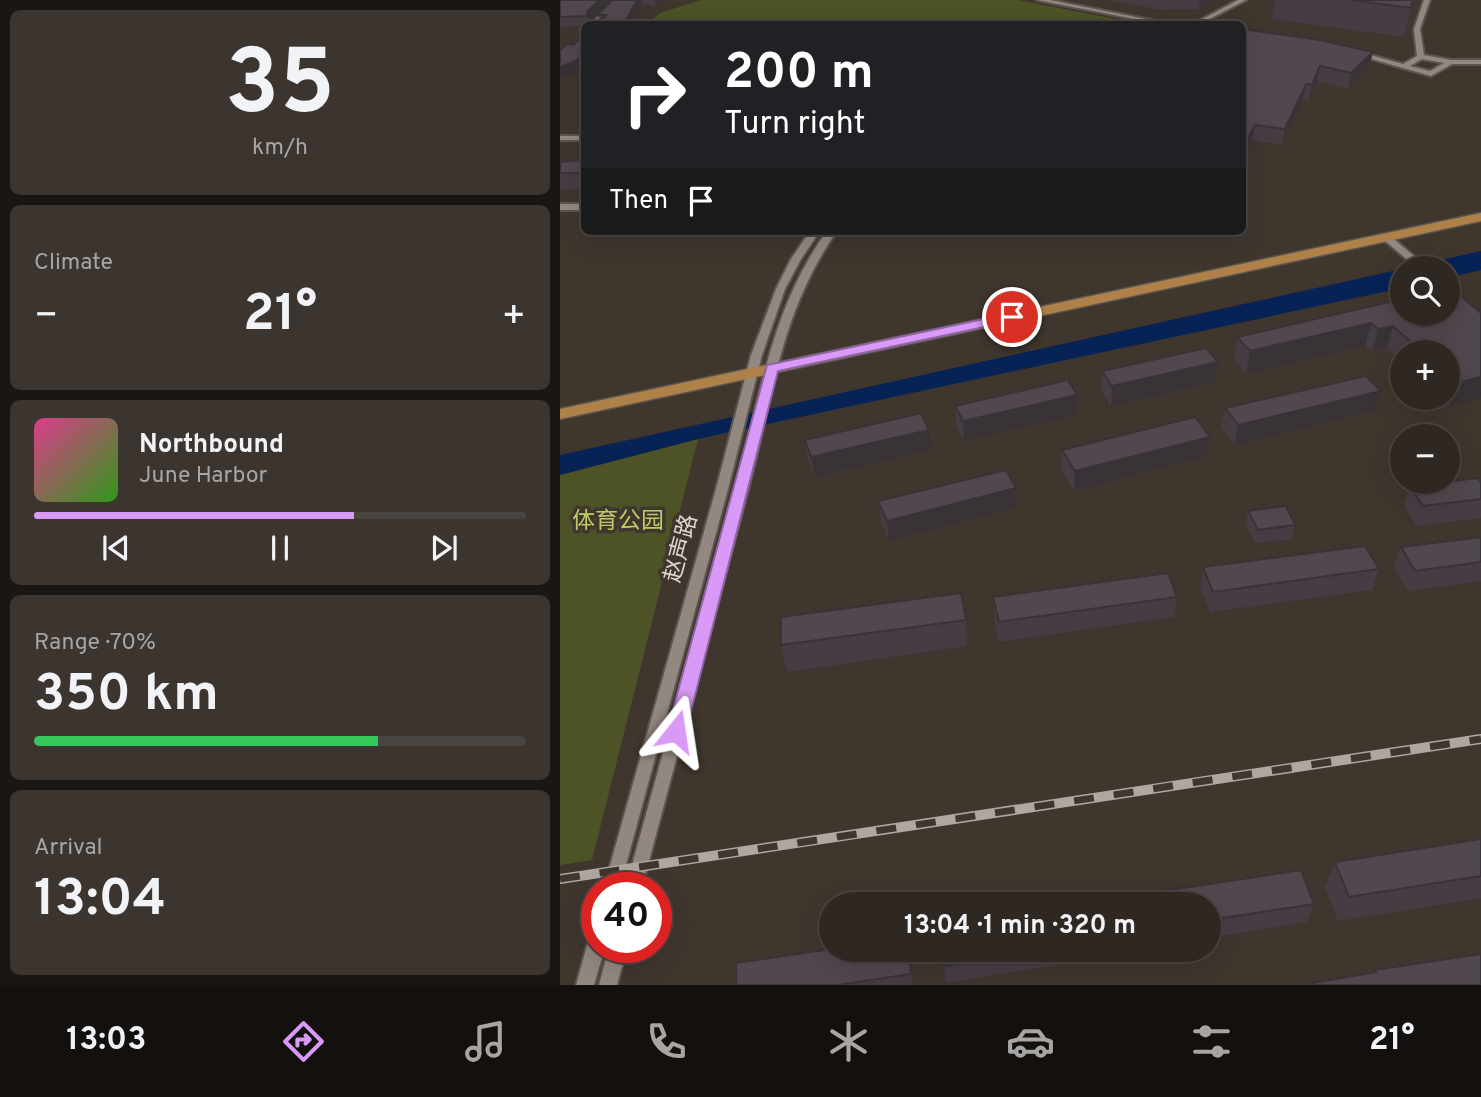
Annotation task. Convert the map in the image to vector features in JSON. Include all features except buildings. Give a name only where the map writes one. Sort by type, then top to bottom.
[{"type":"main road","points":[[774,363],[1481,209]]},
{"type":"main road","points":[[560,403],[774,363],[1481,217]]},
{"type":"main road","points":[[560,414],[752,367]]},
{"type":"street","points":[[598,21],[618,0]]},
{"type":"street","points":[[1040,0],[1152,21]]},
{"type":"street","points":[[1202,21],[1243,0]]},
{"type":"street","points":[[1216,21],[1253,0]]},
{"type":"street","points":[[1422,57],[1417,29],[1427,0]]},
{"type":"street","points":[[1348,51],[1431,74],[1451,62]]},
{"type":"street","points":[[1406,65],[1422,57],[1451,62],[1481,62]]},
{"type":"street","points":[[560,138],[581,138]]},
{"type":"street","points":[[560,207],[581,207]]},
{"type":"street","name":"赵声路","points":[[616,872],[724,484],[752,367],[795,260],[812,235]]},
{"type":"street","points":[[638,872],[789,310],[818,247],[828,235]]},
{"type":"street","points":[[1386,237],[1408,256]]},
{"type":"street","points":[[585,985],[591,963]]},
{"type":"street","points":[[608,985],[614,963]]},
{"type":"green space","points":[[701,0],[1018,0],[1126,21],[651,21],[660,13]]},
{"type":"green space","name":"体育公园","points":[[698,439],[592,860],[560,865],[560,475]]},
{"type":"water","points":[[1481,251],[1481,270],[1460,275],[1459,256]]},
{"type":"water","points":[[1390,272],[1390,291],[698,439],[560,475],[560,455]]},
{"type":"railway","points":[[560,879],[1481,739]]},
{"type":"route","points":[[676,731],[772,368],[1012,317]]}]
